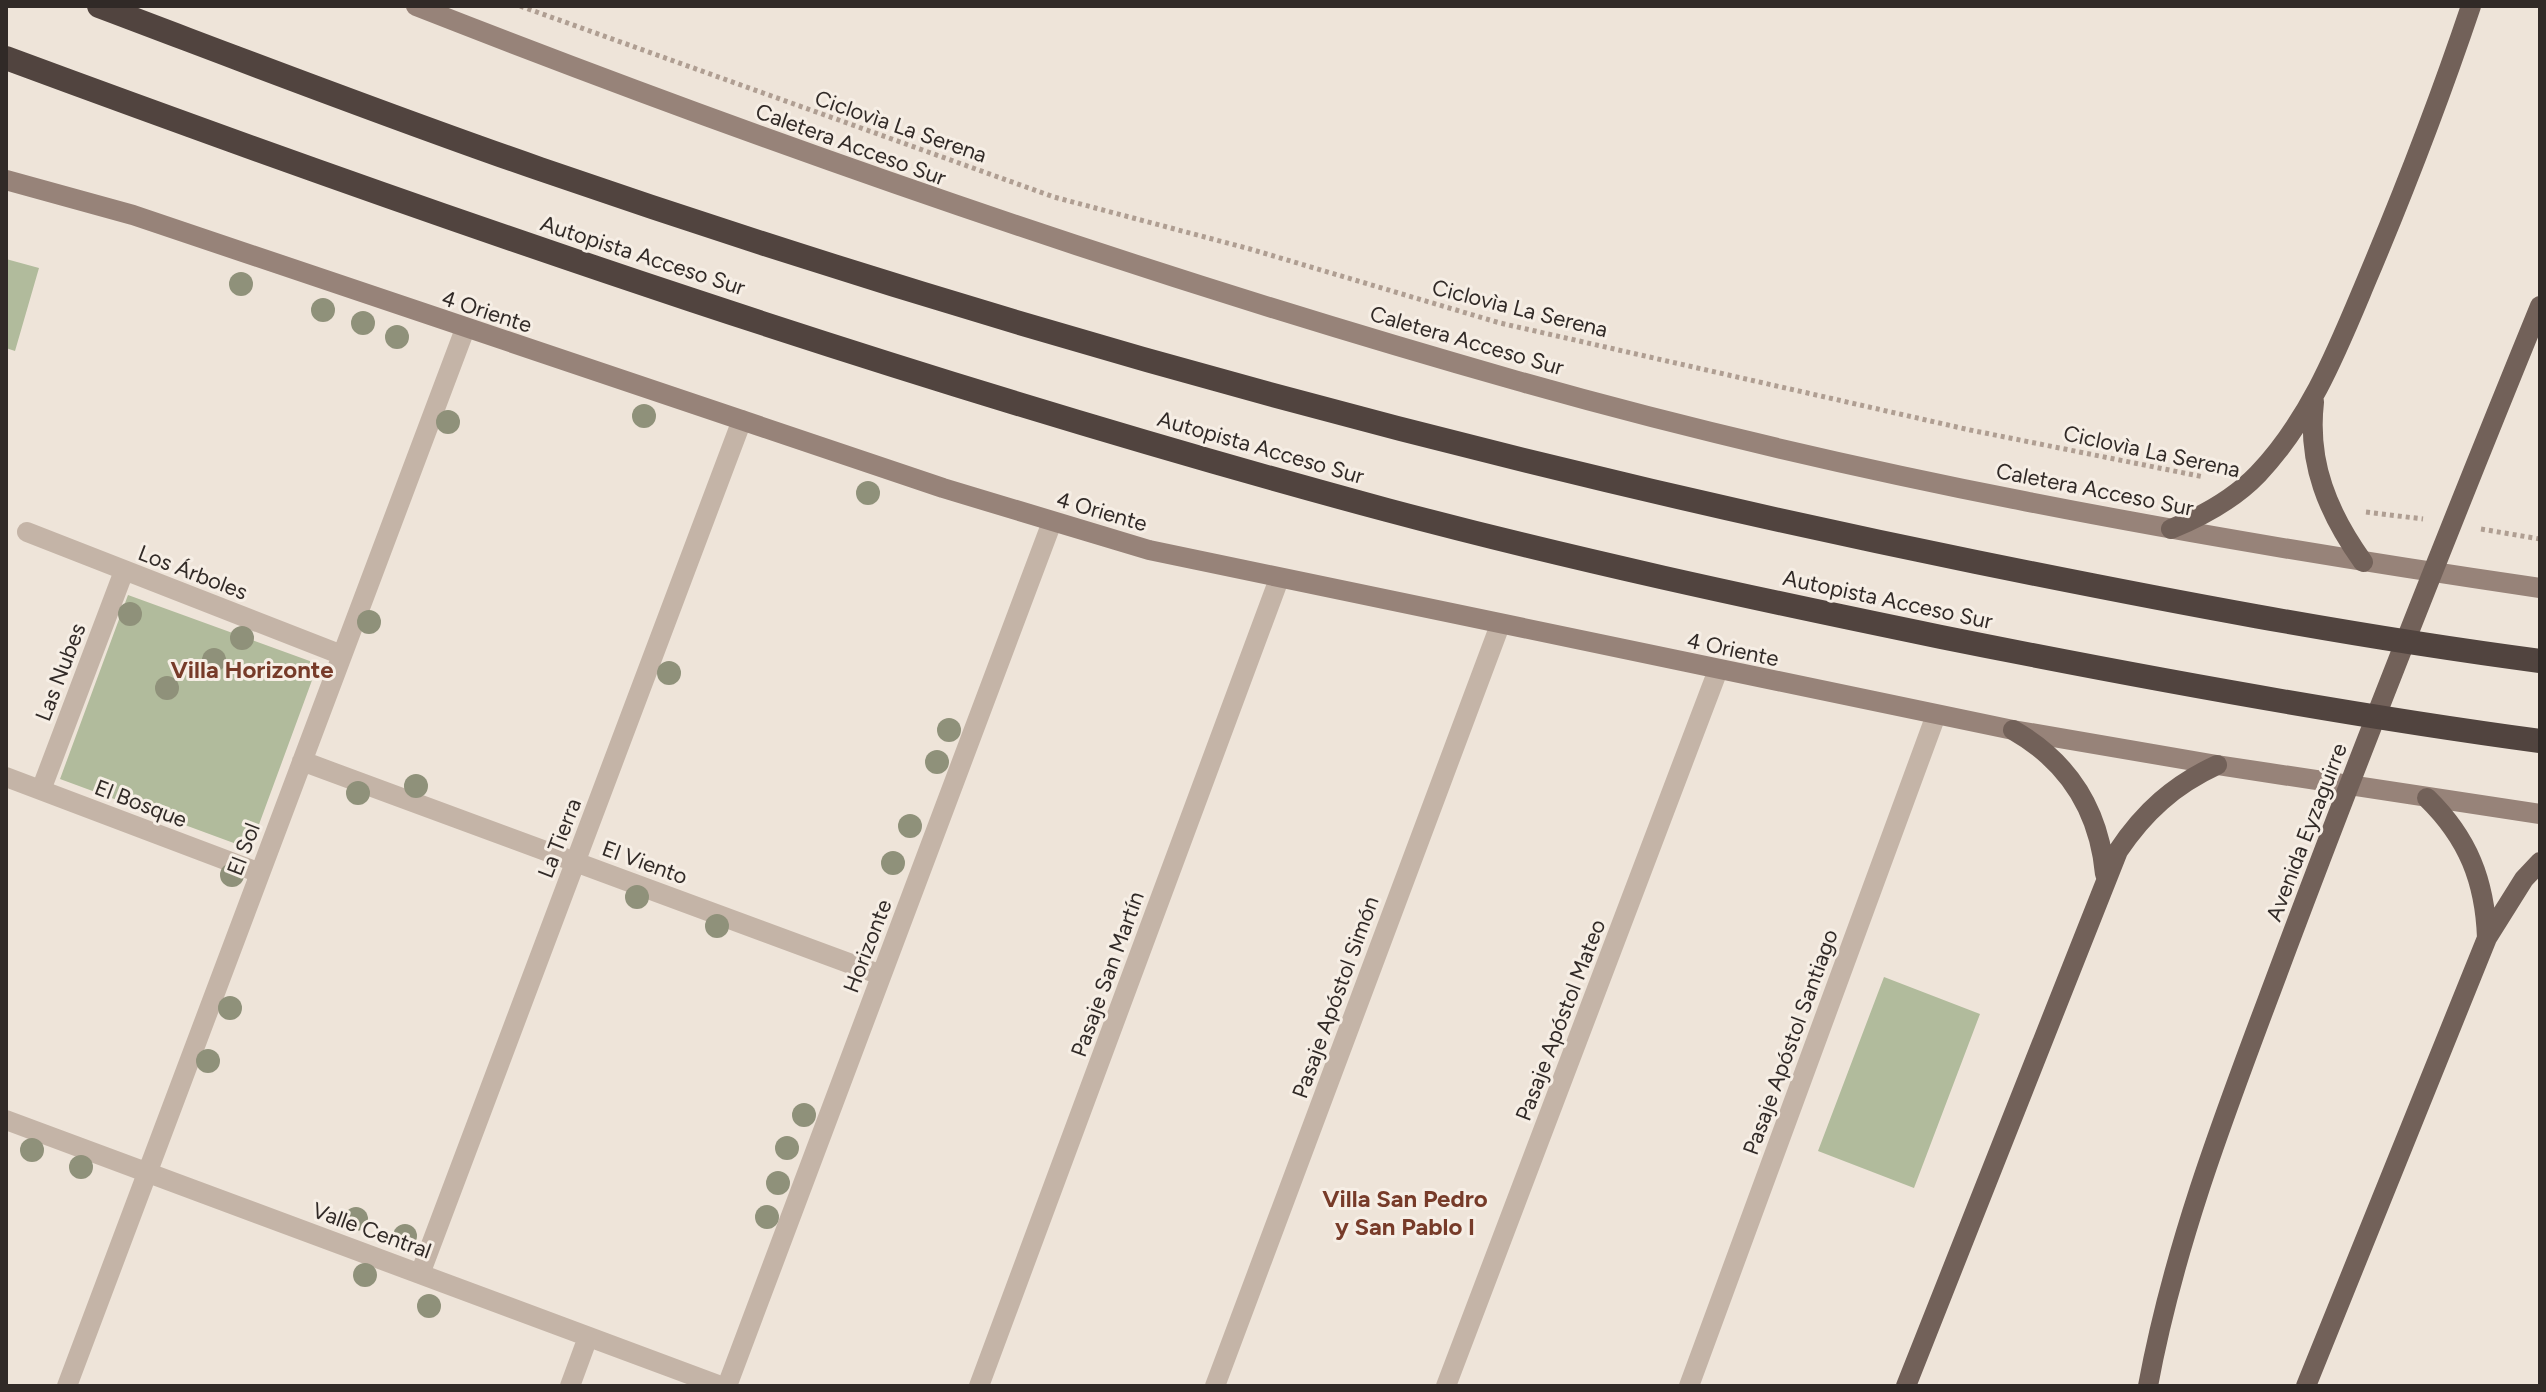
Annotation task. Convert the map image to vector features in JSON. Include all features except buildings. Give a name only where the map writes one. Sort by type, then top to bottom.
[{"type":"highway","points":[[99,6],[538,169],[973,308],[1296,400],[1635,487],[1862,539],[2233,614],[2540,661]]},
{"type":"highway","name":"Autopista Acceso Sur","points":[[6,58],[345,184],[669,291],[1018,403],[1390,510],[1769,602],[2006,650],[2256,699],[2540,741]]},
{"type":"main road","name":"Caletera Acceso Sur","points":[[416,6],[658,101],[1047,238],[1508,378],[1843,461],[2171,529],[2540,588]]},
{"type":"main road","points":[[2171,529],[2197,518],[2243,488],[2294,430],[2315,397],[2389,228],[2471,6]]},
{"type":"main road","name":"4 Oriente","points":[[6,180],[133,215],[465,329],[1052,522],[1149,550],[1936,715],[2217,765]]},
{"type":"main road","name":"Avenida Eyzaguirre","points":[[2148,1386],[2168,1285],[2189,1216],[2314,876],[2540,306]]},
{"type":"main road","points":[[2315,397],[2312,440],[2330,508],[2363,562]]},
{"type":"main road","points":[[2013,730],[2053,758],[2084,797],[2103,850],[2105,878]]},
{"type":"main road","points":[[1906,1386],[2105,878],[2118,851],[2155,804],[2195,776],[2217,765],[2540,814]]},
{"type":"main road","points":[[2427,798],[2458,833],[2470,853],[2484,896],[2487,938]]},
{"type":"main road","points":[[2306,1386],[2487,938],[2524,879],[2540,862]]},
{"type":"street","name":"El Sol","points":[[67,1386],[465,329]]},
{"type":"street","name":"La Tierra","points":[[420,1274],[742,420]]},
{"type":"street","name":"Horizonte","points":[[727,1386],[1052,522]]},
{"type":"street","name":"Los Árboles","points":[[27,532],[342,655]]},
{"type":"street","name":"Las Nubes","points":[[41,790],[124,571]]},
{"type":"street","name":"Pasaje San Martín","points":[[979,1386],[1279,579]]},
{"type":"street","name":"Pasaje Apóstol Simón","points":[[1215,1386],[1500,625]]},
{"type":"street","name":"Pasaje Apóstol Mateo","points":[[1446,1386],[1718,670]]},
{"type":"street","name":"Pasaje Apóstol Santiago","points":[[1689,1386],[1936,715]]},
{"type":"street","name":"El Viento","points":[[302,761],[881,975]]},
{"type":"street","name":"El Bosque","points":[[6,777],[260,873]]},
{"type":"street","name":"Valle Central","points":[[6,1120],[721,1386]]},
{"type":"street","points":[[570,1386],[588,1337]]},
{"type":"path","name":"Ciclovìa La Serena","points":[[520,6],[1054,197],[1250,249],[1500,323],[2243,488]]},
{"type":"path","points":[[2330,508],[2433,521]]},
{"type":"path","points":[[2479,529],[2540,539]]},
{"type":"green space","points":[[6,259],[39,268],[15,351],[6,348]]},
{"type":"green space","points":[[128,595],[318,664],[250,849],[60,779]]},
{"type":"green space","points":[[1884,977],[1980,1014],[1914,1188],[1818,1151]]},
{"type":"district","name":"Villa Horizonte","points":[[252,670]]},
{"type":"district","name":"Villa San Pedro y San Pablo I","points":[[1405,1213]]}]
